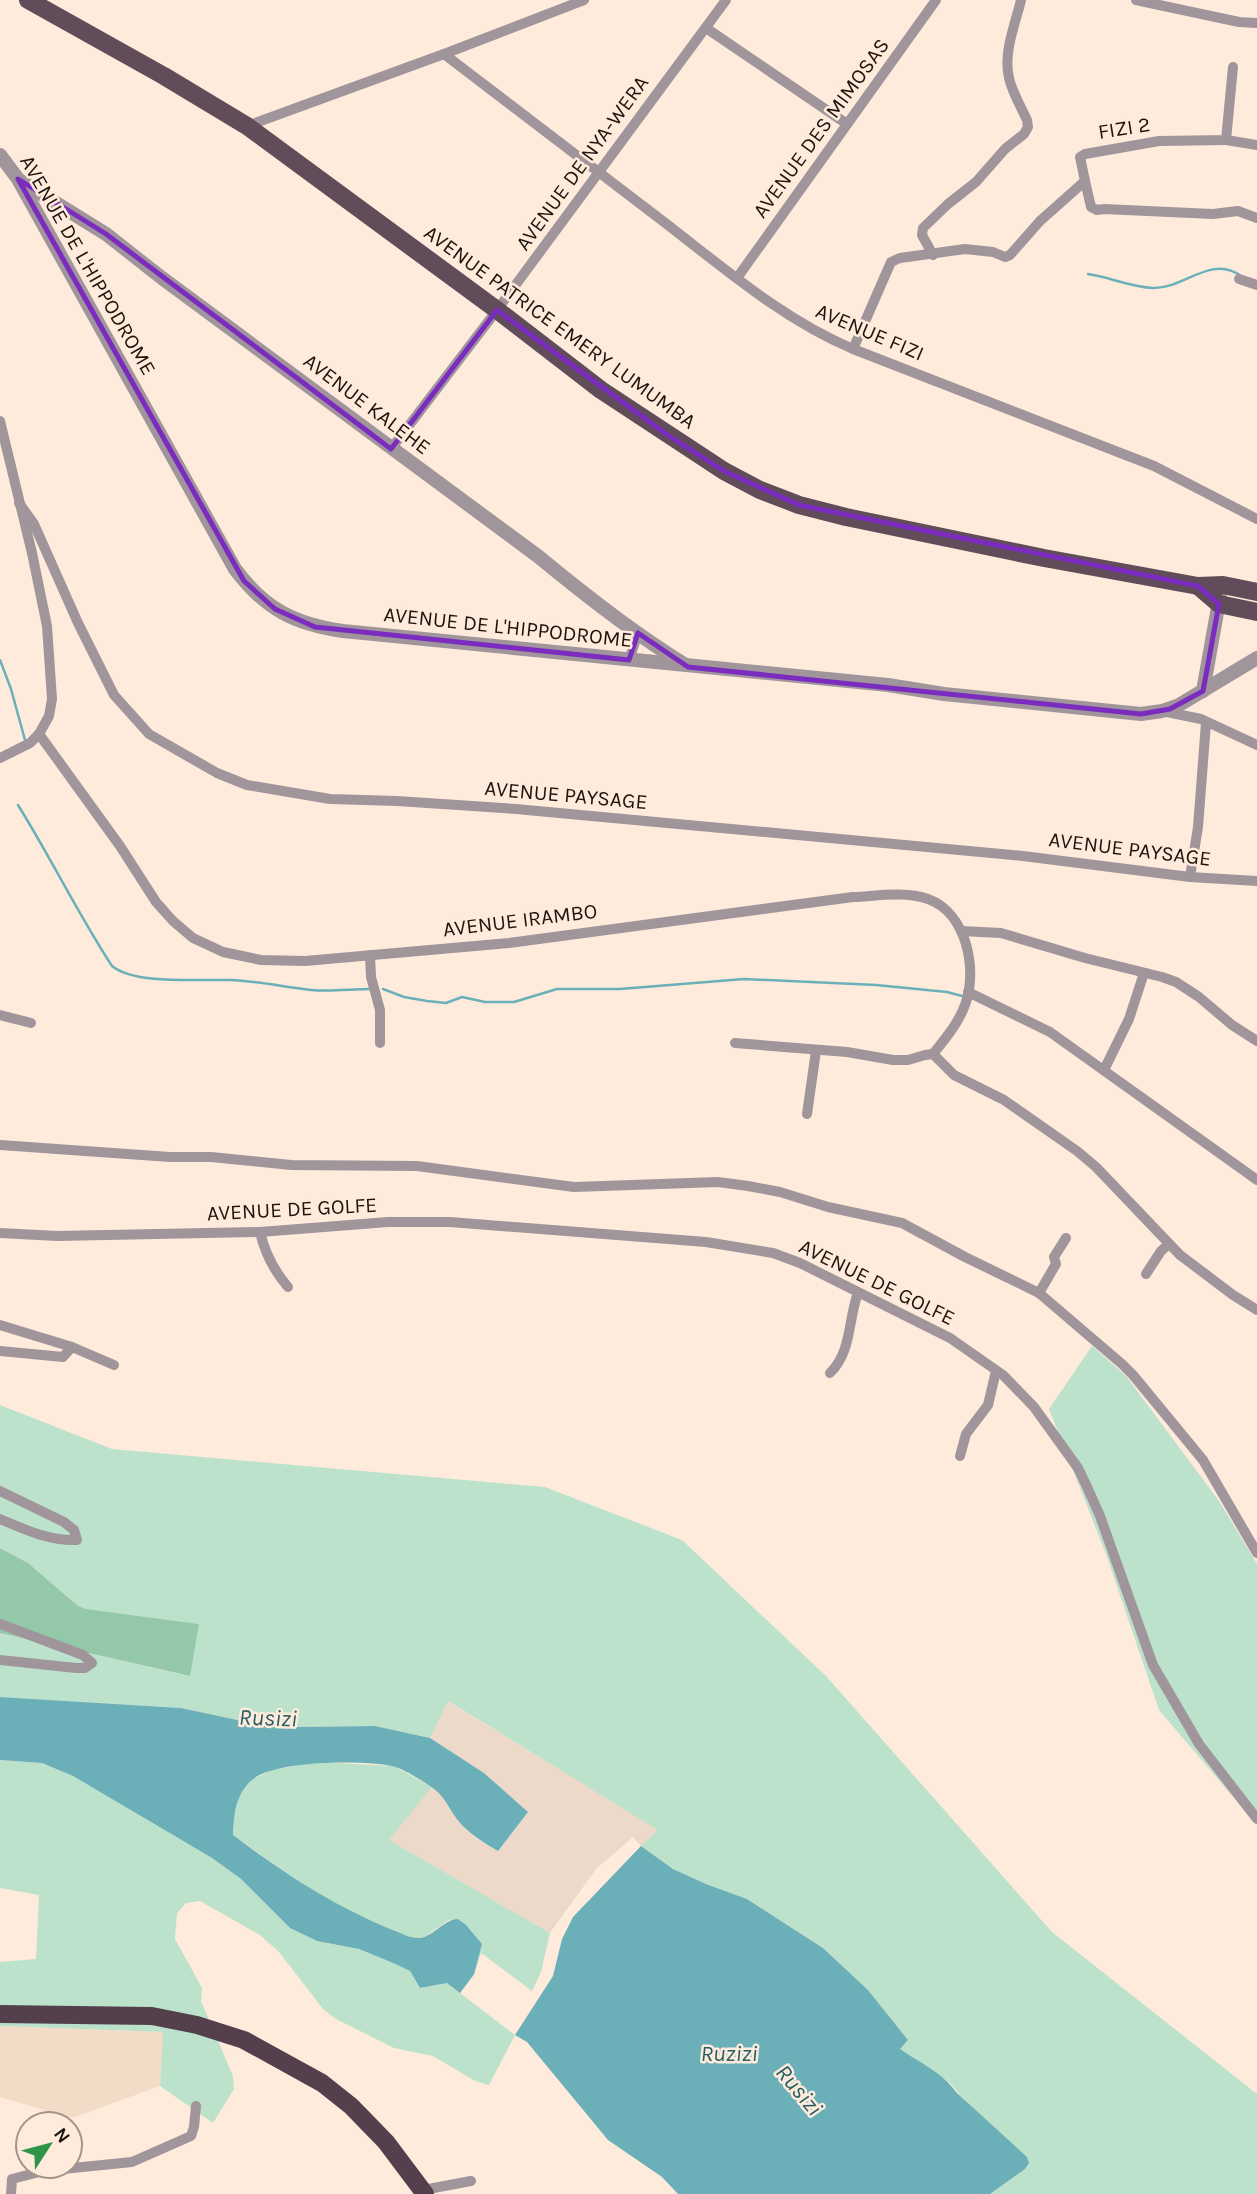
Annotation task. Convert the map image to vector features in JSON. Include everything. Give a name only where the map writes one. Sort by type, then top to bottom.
[{"type":"highway","points":[[0,2014],[152,2016],[197,2025],[244,2040],[322,2083],[351,2106],[386,2141],[424,2192]]},
{"type":"main road","name":"AVENUE PATRICE EMERY LUMUMBA","points":[[28,0],[247,126],[601,390],[724,471],[779,498],[890,527],[1044,558],[1198,586],[1223,585],[1257,592]]},
{"type":"main road","points":[[1198,586],[1219,604],[1257,612]]},
{"type":"street","points":[[247,126],[584,0]]},
{"type":"street","name":"AVENUE DE NYA-WERA","points":[[391,449],[726,0]]},
{"type":"street","name":"AVENUE DES MIMOSAS","points":[[737,278],[936,0]]},
{"type":"street","points":[[933,255],[922,235],[923,228],[976,182],[1028,127],[1010,82],[1007,66],[1021,0]]},
{"type":"street","points":[[1136,0],[1239,22],[1257,23]]},
{"type":"street","points":[[706,28],[847,124]]},
{"type":"street","name":"AVENUE FIZI","points":[[444,54],[795,321],[853,349],[1154,466],[1257,519]]},
{"type":"street","points":[[1233,66],[1226,140],[1257,145]]},
{"type":"street","name":"FIZI 2","points":[[1085,181],[1080,157],[1085,154],[1159,141],[1226,140]]},
{"type":"street","name":"AVENUE DE L'HIPPODROME","points":[[0,155],[18,179],[235,569],[257,595],[275,609],[315,627],[688,667],[888,685],[944,694],[1141,714],[1180,705],[1257,658]]},
{"type":"street","name":"AVENUE KALEHE","points":[[18,179],[106,234],[638,633],[688,667]]},
{"type":"street","points":[[853,349],[891,262],[900,258],[974,249],[1005,257],[1010,255],[1040,221],[1085,181],[1091,207],[1097,210],[1213,214],[1238,211],[1257,218]]},
{"type":"street","points":[[1239,279],[1257,285]]},
{"type":"street","points":[[0,421],[47,626],[52,699],[49,716],[39,734],[30,743],[0,758]]},
{"type":"street","name":"AVENUE PAYSAGE","points":[[19,503],[34,524],[114,695],[149,734],[217,773],[247,785],[330,799],[516,809],[821,836],[1023,856],[1190,877],[1257,881]]},
{"type":"street","points":[[1190,877],[1198,827],[1203,721],[1198,694],[1223,585]]},
{"type":"street","points":[[629,660],[638,633]]},
{"type":"street","points":[[1162,711],[1203,721],[1257,745]]},
{"type":"street","name":"AVENUE IRAMBO","points":[[39,734],[120,846],[156,902],[173,921],[193,938],[223,952],[261,960],[285,962],[509,943],[853,897],[908,895],[926,898],[940,904],[951,914],[961,931],[968,953],[970,976],[965,1005],[957,1023],[933,1054]]},
{"type":"street","points":[[961,931],[1001,933],[1176,982],[1257,1041]]},
{"type":"street","points":[[370,954],[371,977],[380,1010],[380,1043]]},
{"type":"street","points":[[1104,1070],[1129,1019],[1144,973]]},
{"type":"street","points":[[968,992],[1050,1032],[1257,1180]]},
{"type":"street","points":[[0,1015],[31,1023]]},
{"type":"street","points":[[735,1043],[847,1052],[893,1060],[908,1060],[933,1054],[954,1075],[1004,1100],[1077,1151],[1097,1167],[1180,1255],[1257,1310]]},
{"type":"street","points":[[807,1114],[816,1051]]},
{"type":"street","points":[[0,1145],[211,1157],[291,1165],[417,1166],[574,1187],[718,1182],[780,1192],[828,1207],[902,1223],[1039,1293],[1133,1375],[1203,1460],[1257,1553]]},
{"type":"street","name":"AVENUE DE GOLFE","points":[[0,1233],[57,1236],[260,1232],[412,1221],[450,1222],[679,1239],[773,1253],[800,1263],[950,1338],[1017,1388],[1034,1407],[1078,1468],[1100,1516],[1153,1665],[1199,1744],[1257,1819]]},
{"type":"street","points":[[260,1232],[274,1269],[288,1287]]},
{"type":"street","points":[[1039,1293],[1056,1264],[1054,1257],[1066,1238]]},
{"type":"street","points":[[1146,1274],[1169,1244]]},
{"type":"street","points":[[830,1373],[846,1347],[858,1293]]},
{"type":"street","points":[[0,1325],[72,1347],[114,1366]]},
{"type":"street","points":[[0,1351],[63,1357],[72,1347]]},
{"type":"street","points":[[960,1456],[966,1434],[988,1405],[996,1371]]},
{"type":"street","points":[[0,1491],[64,1522],[74,1530],[77,1540],[60,1541],[44,1537],[0,1519]]},
{"type":"street","points":[[0,1624],[83,1655],[92,1663],[85,1668],[76,1668],[0,1660]]},
{"type":"street","points":[[84,2167],[132,2162],[191,2136],[196,2106]]},
{"type":"street","points":[[424,2192],[471,2181]]},
{"type":"highlighted area","points":[[18,179],[106,234],[391,449],[497,310],[666,434],[724,471],[799,505],[1198,586],[1219,604],[1203,691],[1170,709],[1141,714],[688,667],[638,633],[629,660],[315,627],[275,609],[244,581]]},
{"type":"shaded area","points":[[447,1701],[659,1830],[641,1846],[633,1837],[596,1869],[550,1933],[388,1840],[432,1787],[444,1797],[458,1821],[475,1838],[498,1851],[528,1812],[484,1773],[430,1738]]},
{"type":"shaded area","points":[[0,2026],[164,2032],[160,2086],[84,2114],[84,2110],[45,2110],[0,2097]]},
{"type":"green space","points":[[1092,1346],[1126,1376],[1219,1501],[1257,1564],[1257,1825],[1159,1710],[1106,1554],[1049,1409]]},
{"type":"green space","points":[[0,1405],[112,1449],[545,1487],[682,1540],[826,1676],[1052,1932],[1257,2094],[1257,2194],[990,2194],[1025,2169],[950,2083],[899,2049],[908,2040],[868,1990],[823,1948],[747,1899],[673,1869],[641,1846],[658,1830],[448,1701],[430,1738],[375,1726],[293,1727],[256,1724],[181,1708],[0,1697],[0,1633],[189,1676],[199,1624],[78,1606],[28,1563],[0,1548]]},
{"type":"green space","points":[[0,1548],[28,1563],[78,1606],[199,1624],[190,1676],[0,1633]]},
{"type":"green space","points":[[0,1760],[42,1763],[73,1776],[212,1858],[241,1879],[290,1928],[317,1941],[359,1949],[393,1963],[410,1971],[420,1988],[447,1983],[450,1919],[417,1939],[368,1921],[321,1895],[233,1835],[234,1815],[239,1795],[253,1779],[272,1770],[317,1762],[394,1766],[432,1787],[389,1840],[550,1933],[541,1972],[532,1991],[481,1953],[474,1975],[460,1993],[515,2035],[489,2085],[475,2081],[433,2056],[394,2048],[336,2019],[323,2009],[279,1952],[260,1935],[200,1901],[186,1903],[177,1913],[175,1939],[202,1988],[201,2001],[233,2076],[234,2089],[213,2123],[160,2086],[163,2032],[0,2026],[0,1962],[36,1959],[39,1895],[0,1888]]},
{"type":"water","points":[[0,1697],[181,1708],[256,1724],[293,1727],[375,1726],[430,1738],[484,1773],[528,1812],[498,1851],[464,1827],[443,1798],[430,1786],[397,1767],[378,1764],[318,1763],[262,1774],[251,1781],[239,1799],[233,1835],[289,1875],[328,1898],[405,1935],[425,1937],[448,1922],[458,1919],[482,1944],[474,1974],[460,1993],[447,1983],[420,1988],[410,1971],[393,1963],[359,1949],[317,1941],[290,1928],[241,1879],[212,1858],[73,1776],[42,1763],[0,1760]]},
{"type":"water","name":"Ruzizi","points":[[641,1846],[673,1869],[747,1899],[823,1948],[868,1990],[908,2040],[900,2049],[945,2079],[1027,2157],[1029,2163],[1025,2169],[990,2194],[678,2194],[662,2177],[608,2140],[527,2042],[515,2035],[553,1976],[562,1939],[573,1917]]},
{"type":"waterway","points":[[1088,274],[1153,288],[1164,287],[1208,270],[1230,270],[1241,276]]},
{"type":"waterway","points":[[0,660],[25,740]]},
{"type":"waterway","points":[[18,805],[112,966],[122,972],[152,979],[240,981],[318,991],[371,989]]},
{"type":"waterway","points":[[383,989],[404,997],[446,1003],[462,997],[485,1002],[514,1002],[557,989],[620,989],[744,979],[876,985],[962,996]]},
{"type":"water label","name":"Rusizi","points":[[268,1718]]},
{"type":"water label","name":"Rusizi","points":[[799,2090]]}]
